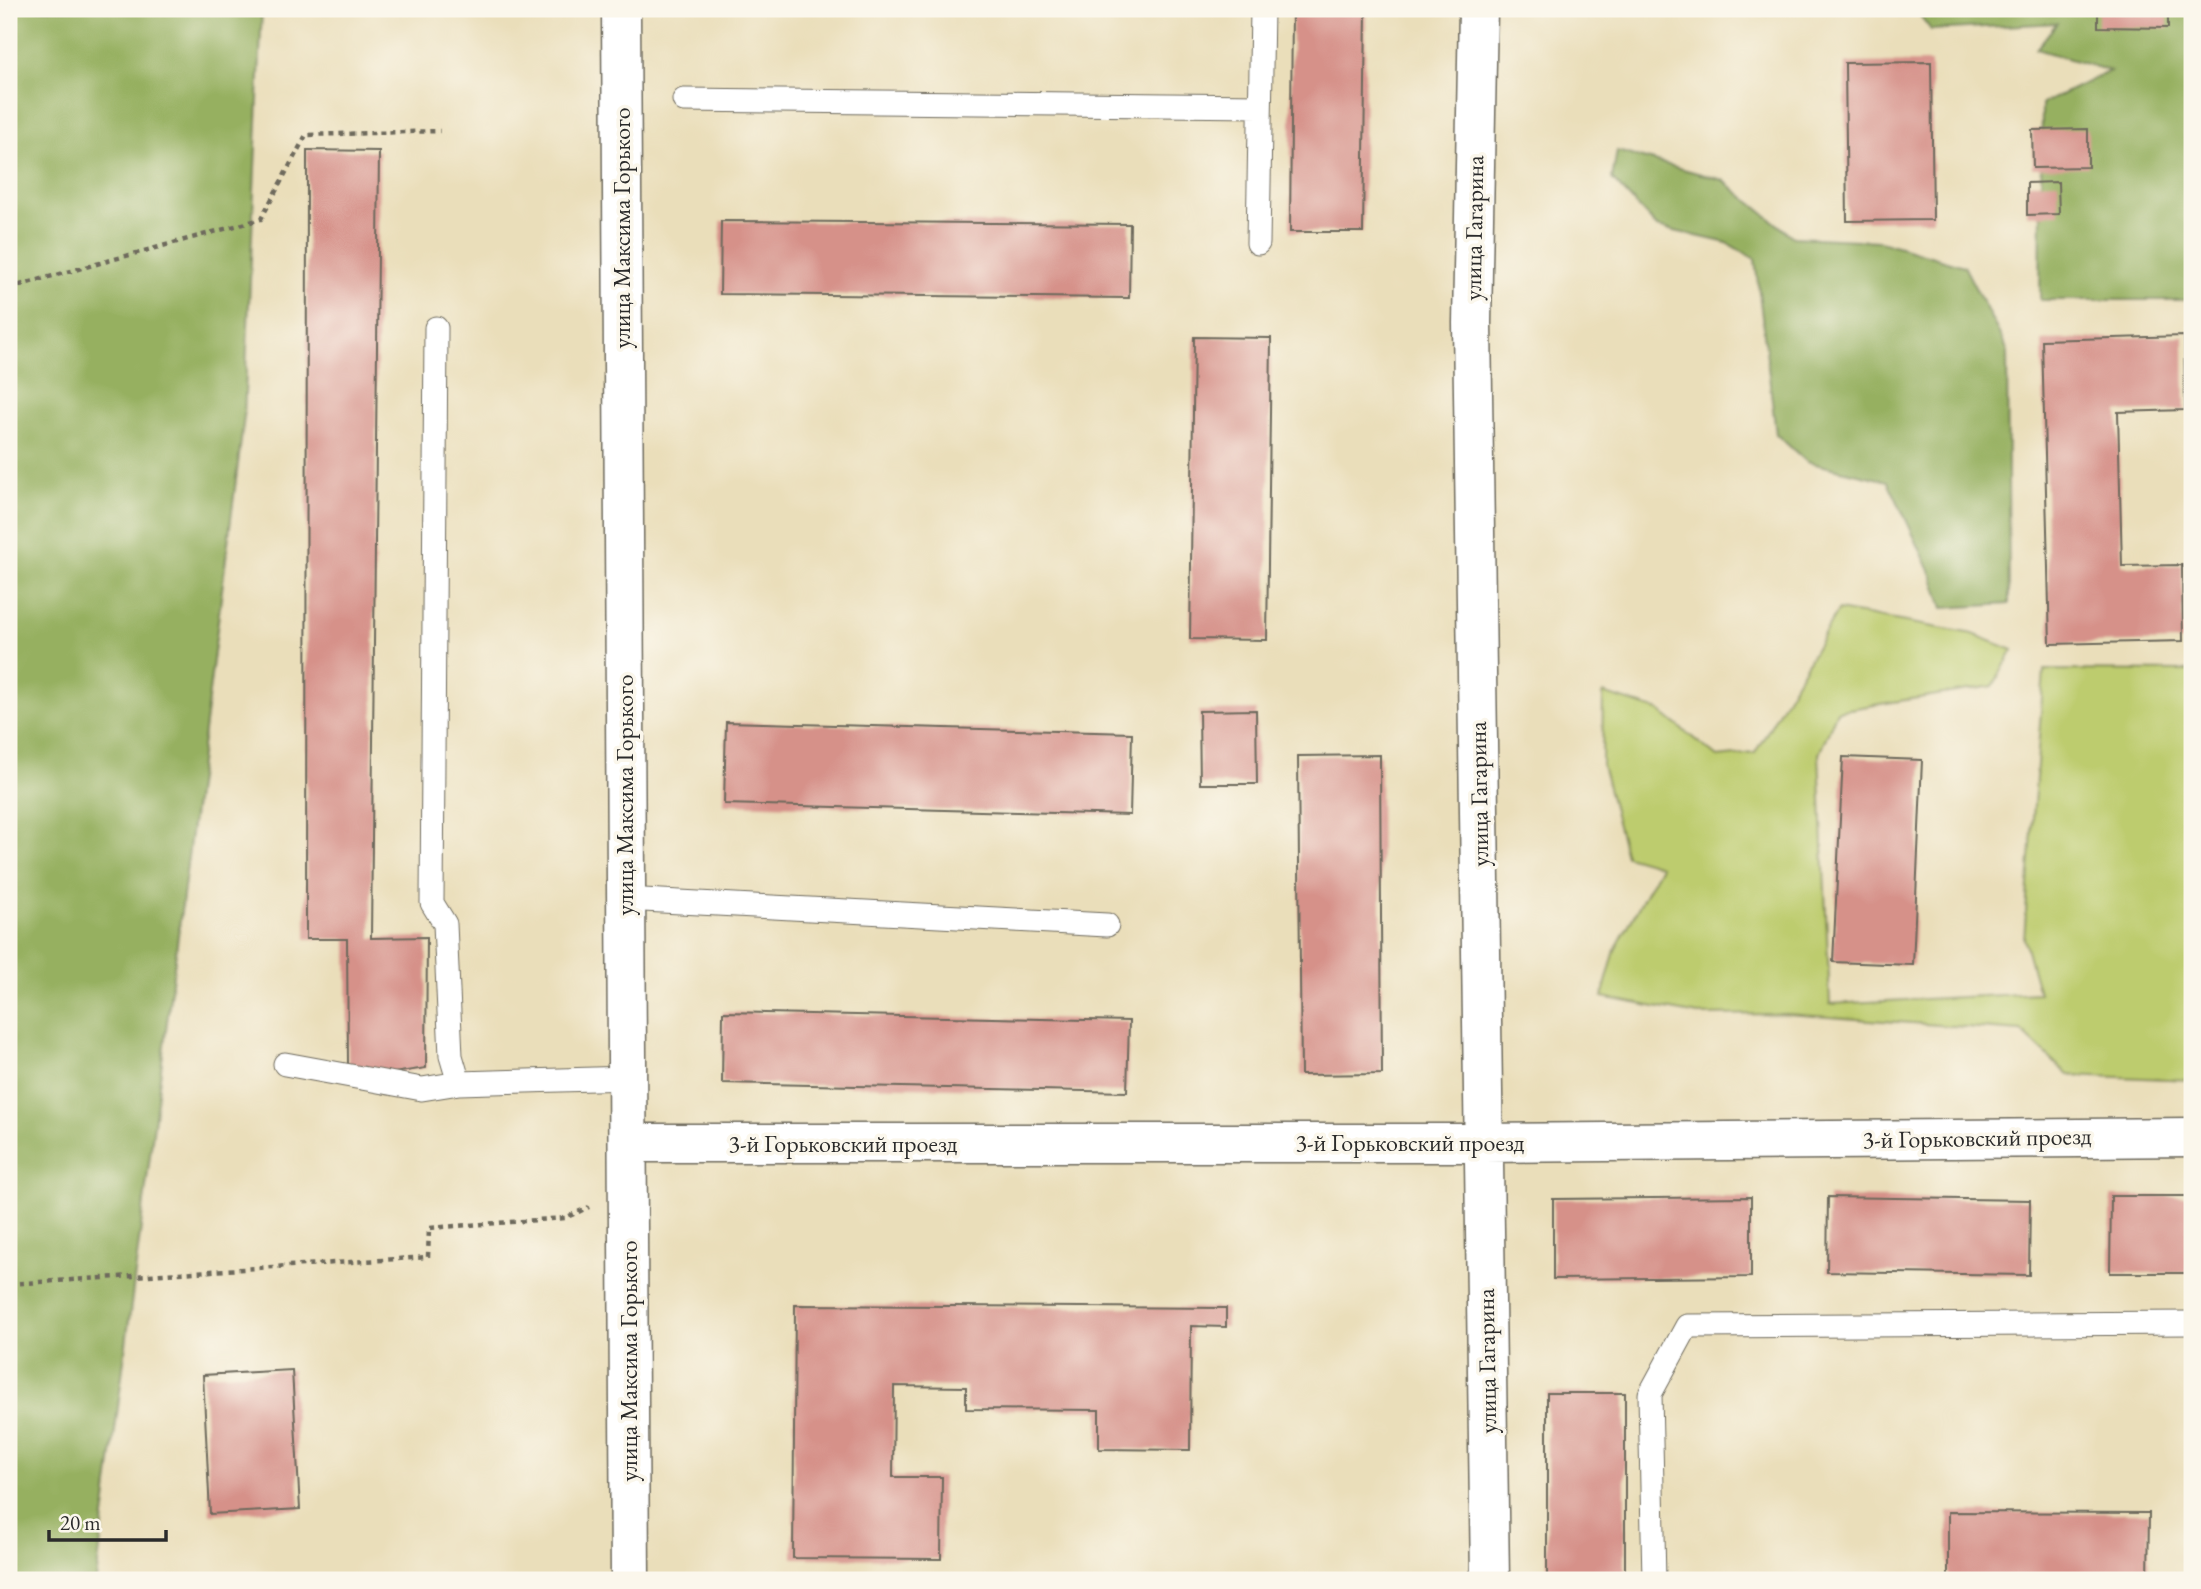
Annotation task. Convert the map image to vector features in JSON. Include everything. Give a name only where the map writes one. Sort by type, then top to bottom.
[{"type":"street","name":"улица Максима Горького","points":[[621,9],[630,1580]]},
{"type":"street","name":"улица Гагарина","points":[[1478,9],[1472,323],[1490,1580]]},
{"type":"street","name":"3-й Горьковский проезд","points":[[628,1143],[1483,1143],[2192,1137]]},
{"type":"lane","points":[[1258,243],[1262,9]]},
{"type":"lane","points":[[684,100],[1260,106]]},
{"type":"lane","points":[[436,328],[432,903],[445,924],[451,1056],[459,1083]]},
{"type":"lane","points":[[625,899],[1107,925]]},
{"type":"lane","points":[[285,1064],[422,1089],[459,1083],[629,1078]]},
{"type":"lane","points":[[1654,1580],[1650,1394],[1687,1326],[2192,1323]]},
{"type":"path","points":[[9,288],[261,219],[306,135],[440,131]]},
{"type":"path","points":[[9,1284],[428,1257],[429,1228],[565,1218],[595,1204]]},
{"type":"green space","points":[[9,9],[262,9],[244,417],[96,1580],[9,1580]]},
{"type":"green space","points":[[1915,9],[2192,9],[2192,300],[2040,300],[2042,104],[2110,71],[2036,49],[2057,23],[1931,30]]},
{"type":"green space","points":[[1617,151],[1723,180],[1793,237],[1880,241],[1964,266],[2007,349],[2009,604],[1943,608],[1933,577],[1888,481],[1807,462],[1776,434],[1755,259],[1727,243],[1657,227],[1612,179]]},
{"type":"green space","points":[[1838,610],[1973,634],[2013,650],[1993,686],[1837,711],[1819,754],[1830,1004],[2039,993],[2024,939],[2044,670],[2192,671],[2192,1080],[2068,1075],[2021,1031],[1787,1014],[1698,1015],[1602,997],[1615,950],[1661,866],[1626,856],[1602,765],[1603,693],[1658,710],[1717,757],[1755,753]]},
{"type":"building","points":[[1292,9],[1366,9],[1363,232],[1290,232]]},
{"type":"building","points":[[2098,9],[2168,9],[2168,28],[2098,27]]},
{"type":"building","points":[[1931,62],[1933,220],[1847,221],[1845,63]]},
{"type":"building","points":[[2088,129],[2088,167],[2033,168],[2032,130]]},
{"type":"building","points":[[307,150],[379,151],[371,938],[427,937],[426,1068],[387,1074],[348,1065],[347,939],[306,939]]},
{"type":"building","points":[[2058,182],[2059,214],[2027,215],[2027,183]]},
{"type":"building","points":[[721,221],[1130,224],[1129,298],[720,294]]},
{"type":"building","points":[[2184,336],[2185,410],[2118,412],[2122,566],[2182,565],[2183,641],[2050,644],[2042,340]]},
{"type":"building","points":[[1194,337],[1271,338],[1267,640],[1190,639]]},
{"type":"building","points":[[1256,710],[1257,784],[1200,784],[1199,711]]},
{"type":"building","points":[[726,722],[1132,733],[1130,815],[724,804]]},
{"type":"building","points":[[1380,755],[1382,1074],[1301,1075],[1298,756]]},
{"type":"building","points":[[1843,757],[1922,760],[1913,965],[1833,962]]},
{"type":"building","points":[[723,1012],[1129,1021],[1127,1092],[722,1083]]},
{"type":"building","points":[[2111,1196],[2192,1196],[2192,1273],[2110,1273]]},
{"type":"building","points":[[1751,1197],[1751,1277],[1553,1279],[1553,1199]]},
{"type":"building","points":[[1828,1197],[2030,1200],[2029,1275],[1827,1272]]},
{"type":"building","points":[[795,1305],[1226,1308],[1226,1327],[1191,1326],[1190,1450],[1099,1449],[1099,1410],[966,1409],[966,1387],[894,1386],[893,1477],[942,1477],[941,1559],[793,1558]]},
{"type":"building","points":[[292,1370],[300,1509],[210,1514],[203,1375]]},
{"type":"building","points":[[1547,1393],[1625,1393],[1625,1580],[1547,1580]]},
{"type":"building","points":[[1948,1512],[2149,1513],[2148,1580],[1948,1580]]}]
